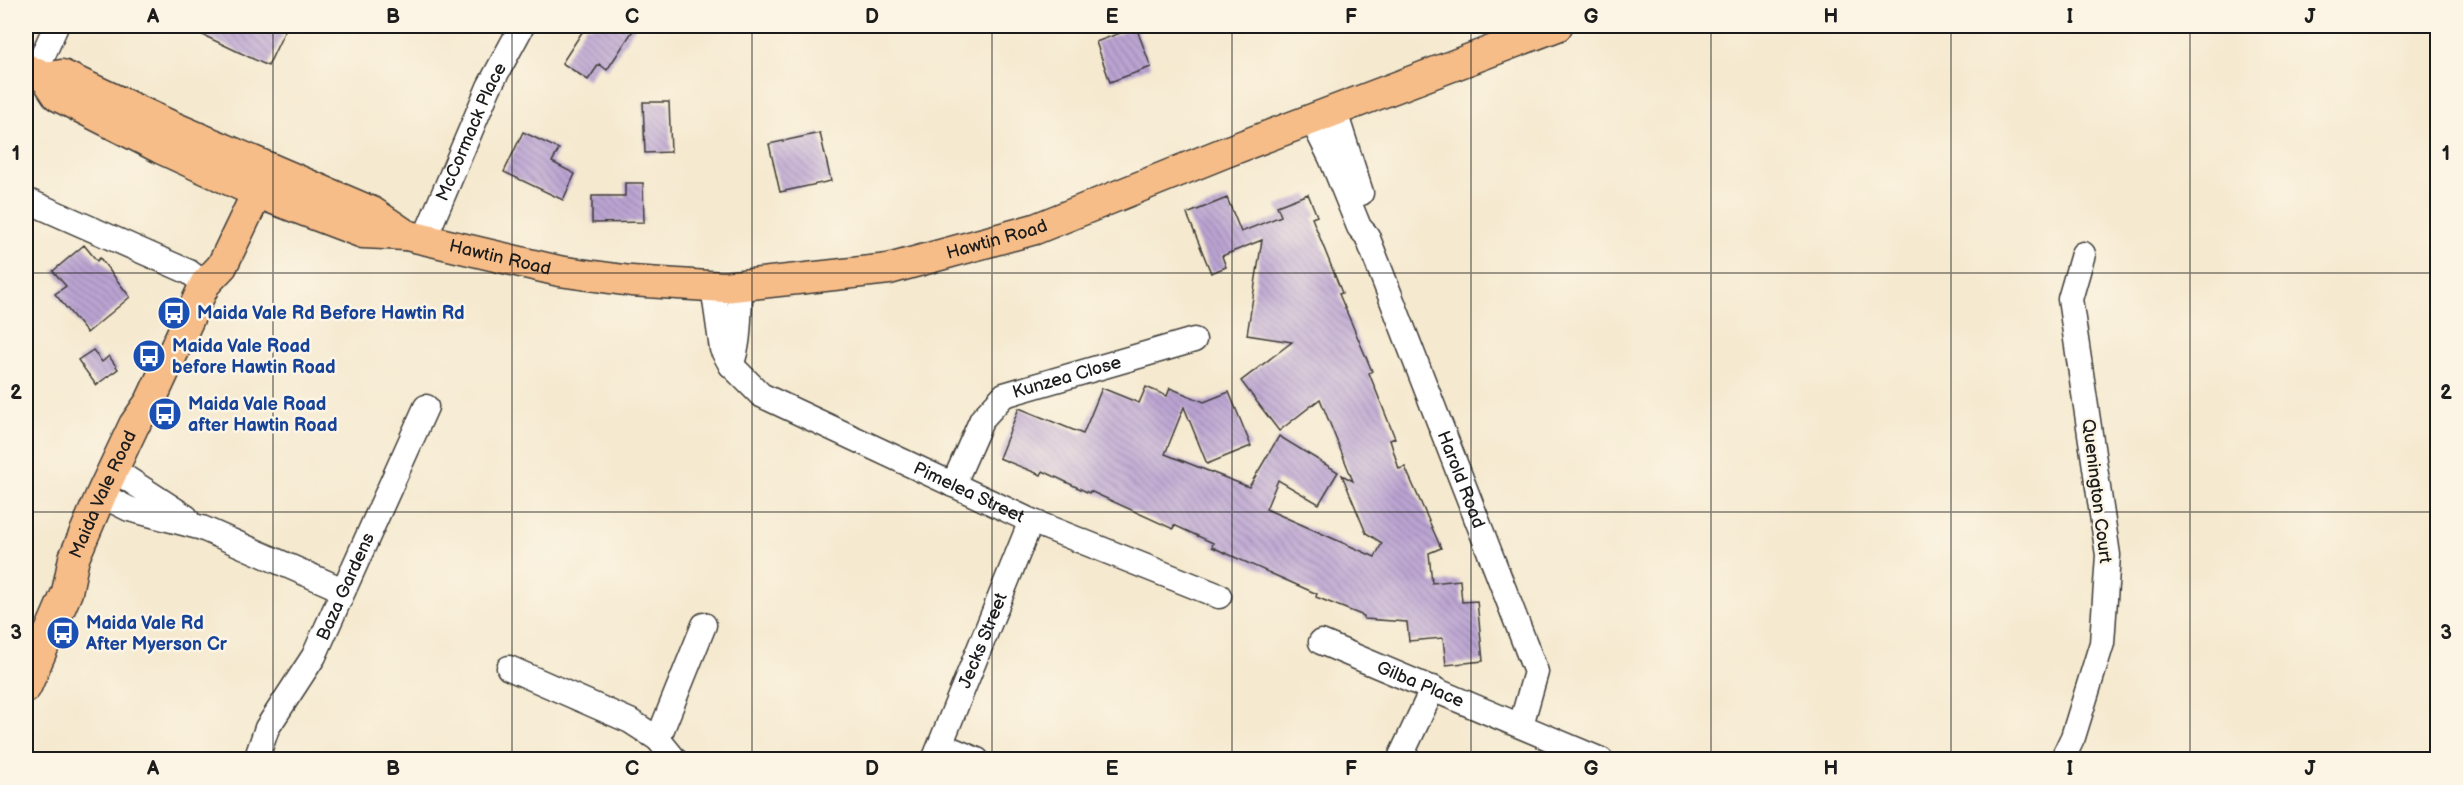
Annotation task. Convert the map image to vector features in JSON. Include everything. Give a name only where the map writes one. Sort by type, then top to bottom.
[{"type":"main road","name":"Hawtin Road","points":[[35,74],[58,96],[160,148],[372,212],[415,237],[559,271],[631,281],[727,286],[889,268],[1035,229],[1323,116],[1525,31],[1557,26]]},
{"type":"main road","name":"Maida Vale Road","points":[[26,687],[67,592],[74,558],[116,487],[134,425],[150,402],[205,284],[206,259],[254,176]]},
{"type":"street","points":[[35,74],[56,26]]},
{"type":"street","name":"McCormack Place","points":[[415,237],[489,87],[522,26]]},
{"type":"street","name":"Harold Road","points":[[1323,116],[1371,224],[1367,236],[1536,672],[1521,725]]},
{"type":"street","points":[[26,200],[189,272],[205,284]]},
{"type":"street","name":"Quenington Court","points":[[2062,759],[2073,737],[2102,643],[2108,555],[2070,299],[2083,254]]},
{"type":"street","name":"Pimelea Street","points":[[727,286],[737,320],[738,350],[731,366],[761,395],[1031,521],[1219,596]]},
{"type":"street","name":"Kunzea Close","points":[[953,485],[981,419],[1004,395],[1194,340]]},
{"type":"street","name":"Baza Gardens","points":[[256,759],[267,728],[314,656],[426,407]]},
{"type":"street","points":[[116,487],[202,528],[343,590]]},
{"type":"street","name":"Jecks Street","points":[[938,752],[1031,521]]},
{"type":"street","points":[[658,739],[704,625]]},
{"type":"street","name":"Gilba Place","points":[[1321,642],[1601,759]]},
{"type":"street","points":[[509,668],[630,721],[658,739],[675,759]]},
{"type":"street","points":[[1399,759],[1433,688]]},
{"type":"street","points":[[938,752],[977,759]]},
{"type":"building","points":[[184,26],[287,26],[268,66]]},
{"type":"building","points":[[586,26],[636,26],[607,70],[599,64],[588,80],[562,63]]},
{"type":"building","points":[[1136,27],[1151,67],[1110,82],[1096,42]]},
{"type":"building","points":[[643,102],[669,102],[671,152],[645,153]]},
{"type":"building","points":[[523,132],[559,149],[552,162],[575,174],[563,200],[504,172]]},
{"type":"building","points":[[820,133],[831,181],[780,192],[769,144]]},
{"type":"building","points":[[625,183],[643,183],[644,222],[592,223],[592,196],[625,196]]},
{"type":"building","points":[[1308,194],[1317,216],[1312,218],[1342,293],[1339,294],[1372,371],[1369,373],[1395,438],[1390,440],[1399,469],[1405,467],[1441,548],[1429,553],[1432,583],[1460,580],[1462,602],[1477,601],[1483,661],[1446,665],[1443,638],[1409,641],[1407,622],[1364,619],[1364,616],[1316,597],[1317,594],[1212,547],[1213,543],[1174,525],[1173,529],[1043,471],[1041,475],[999,458],[1019,408],[1083,434],[1102,388],[1139,403],[1146,387],[1167,396],[1170,388],[1204,402],[1229,392],[1251,446],[1207,464],[1184,407],[1165,454],[1249,487],[1279,436],[1338,472],[1319,504],[1278,480],[1266,509],[1375,557],[1382,543],[1366,533],[1342,475],[1353,481],[1320,399],[1279,431],[1241,381],[1292,342],[1247,335],[1262,240],[1222,256],[1226,267],[1211,273],[1187,214],[1227,198],[1241,232],[1281,216],[1277,206]]},
{"type":"building","points":[[84,245],[97,261],[100,258],[130,297],[87,333],[55,294],[66,286],[53,271]]},
{"type":"building","points":[[93,350],[102,362],[109,356],[118,369],[96,385],[78,360]]},
{"type":"place","name":"Maida Vale Rd Before Hawtin Rd","points":[[174,313]]},
{"type":"place","name":"Maida Vale Road before Hawtin Road","points":[[149,356]]},
{"type":"place","name":"Maida Vale Road after Hawtin Road","points":[[165,414]]},
{"type":"place","name":"Maida Vale Rd After Myerson Cr","points":[[63,633]]}]
